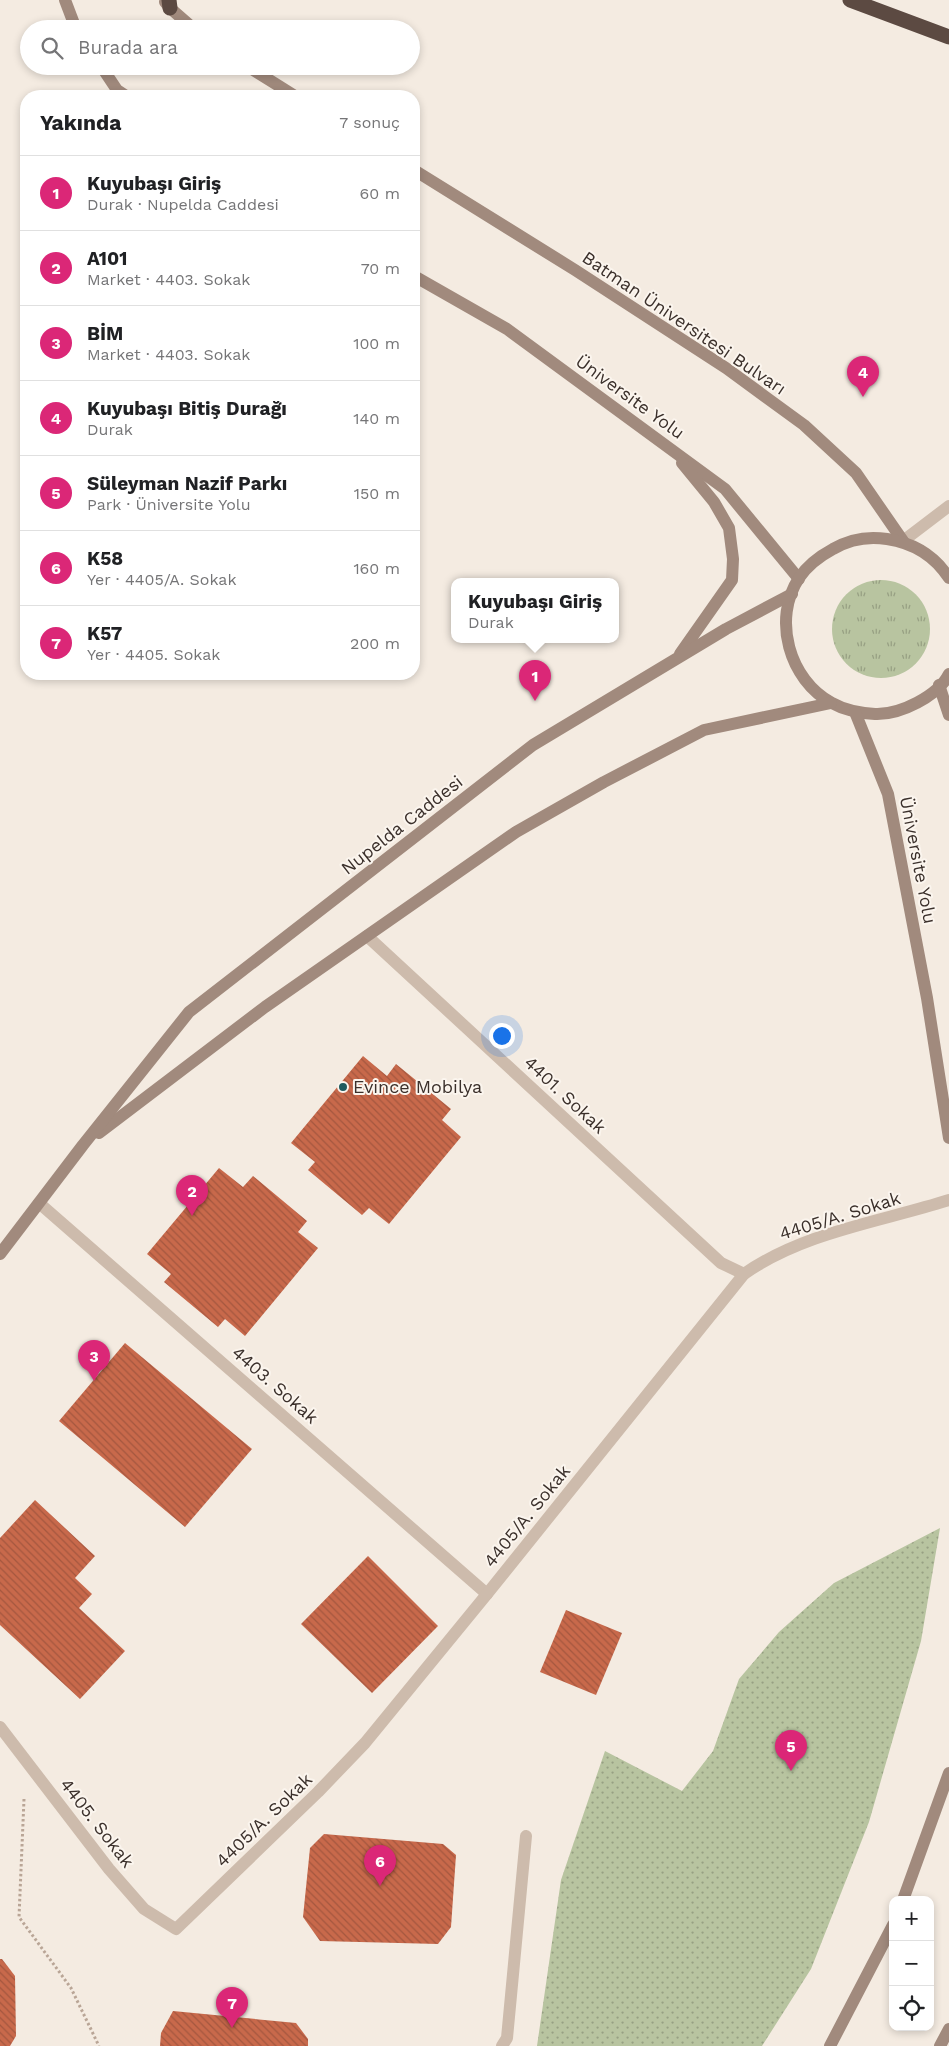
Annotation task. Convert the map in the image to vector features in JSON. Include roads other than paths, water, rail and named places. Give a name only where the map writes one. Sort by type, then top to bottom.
[{"type":"highway","points":[[850,0],[949,37]]},
{"type":"main road","points":[[64,0],[72,20]]},
{"type":"main road","points":[[168,3],[185,20]]},
{"type":"main road","points":[[107,75],[117,90]]},
{"type":"main road","points":[[261,75],[285,90]]},
{"type":"main road","name":"Batman Üniversitesi Bulvarı","points":[[420,174],[575,270],[700,352],[804,425],[856,473],[903,541]]},
{"type":"main road","name":"Üniversite Yolu","points":[[420,279],[507,329],[725,488],[799,579]]},
{"type":"main road","points":[[670,448],[714,502],[729,528],[733,559],[732,580],[678,658]]},
{"type":"main road","points":[[949,578],[942,567],[924,551],[903,541],[874,537],[844,542],[819,556],[799,579],[788,605],[786,633],[793,661],[808,685],[831,703],[855,712],[881,714],[906,708],[929,696],[949,674]]},
{"type":"main road","name":"Nupelda Caddesi","points":[[0,1254],[188,1012],[533,746],[726,629],[792,594]]},
{"type":"main road","points":[[939,685],[949,715]]},
{"type":"main road","name":"Nupelda Caddesi","points":[[83,1145],[265,1007],[516,832],[604,782],[704,730],[831,703]]},
{"type":"main road","name":"Üniversite Yolu","points":[[855,712],[888,794],[926,998],[949,1138]]},
{"type":"main road","points":[[905,1896],[949,1773]]},
{"type":"main road","points":[[830,2046],[889,1933]]},
{"type":"main road","points":[[943,2045],[949,2029]]},
{"type":"street","points":[[903,541],[949,506]]},
{"type":"street","name":"4401. Sokak","points":[[367,936],[721,1263],[744,1274]]},
{"type":"street","name":"4405/A. Sokak","points":[[176,1929],[318,1792],[365,1743],[744,1274],[792,1246],[949,1200]]},
{"type":"street","name":"4403. Sokak","points":[[39,1203],[487,1594]]},
{"type":"street","name":"4405. Sokak","points":[[0,1727],[109,1869],[144,1909],[176,1929]]},
{"type":"street","points":[[502,2046],[507,2038],[526,1836]]},
{"type":"place","name":"Kuyubaşı Bitiş Durağı","points":[[863,397]]},
{"type":"place","name":"Kuyubaşı Giriş","points":[[535,701]]},
{"type":"place","name":"Evince Mobilya","points":[[343,1087]]},
{"type":"place","name":"A101","points":[[192,1216]]},
{"type":"place","name":"BİM","points":[[94,1381]]},
{"type":"place","name":"Süleyman Nazif Parkı","points":[[791,1771]]},
{"type":"place","name":"K58","points":[[380,1886]]},
{"type":"place","name":"K57","points":[[232,2028]]}]
